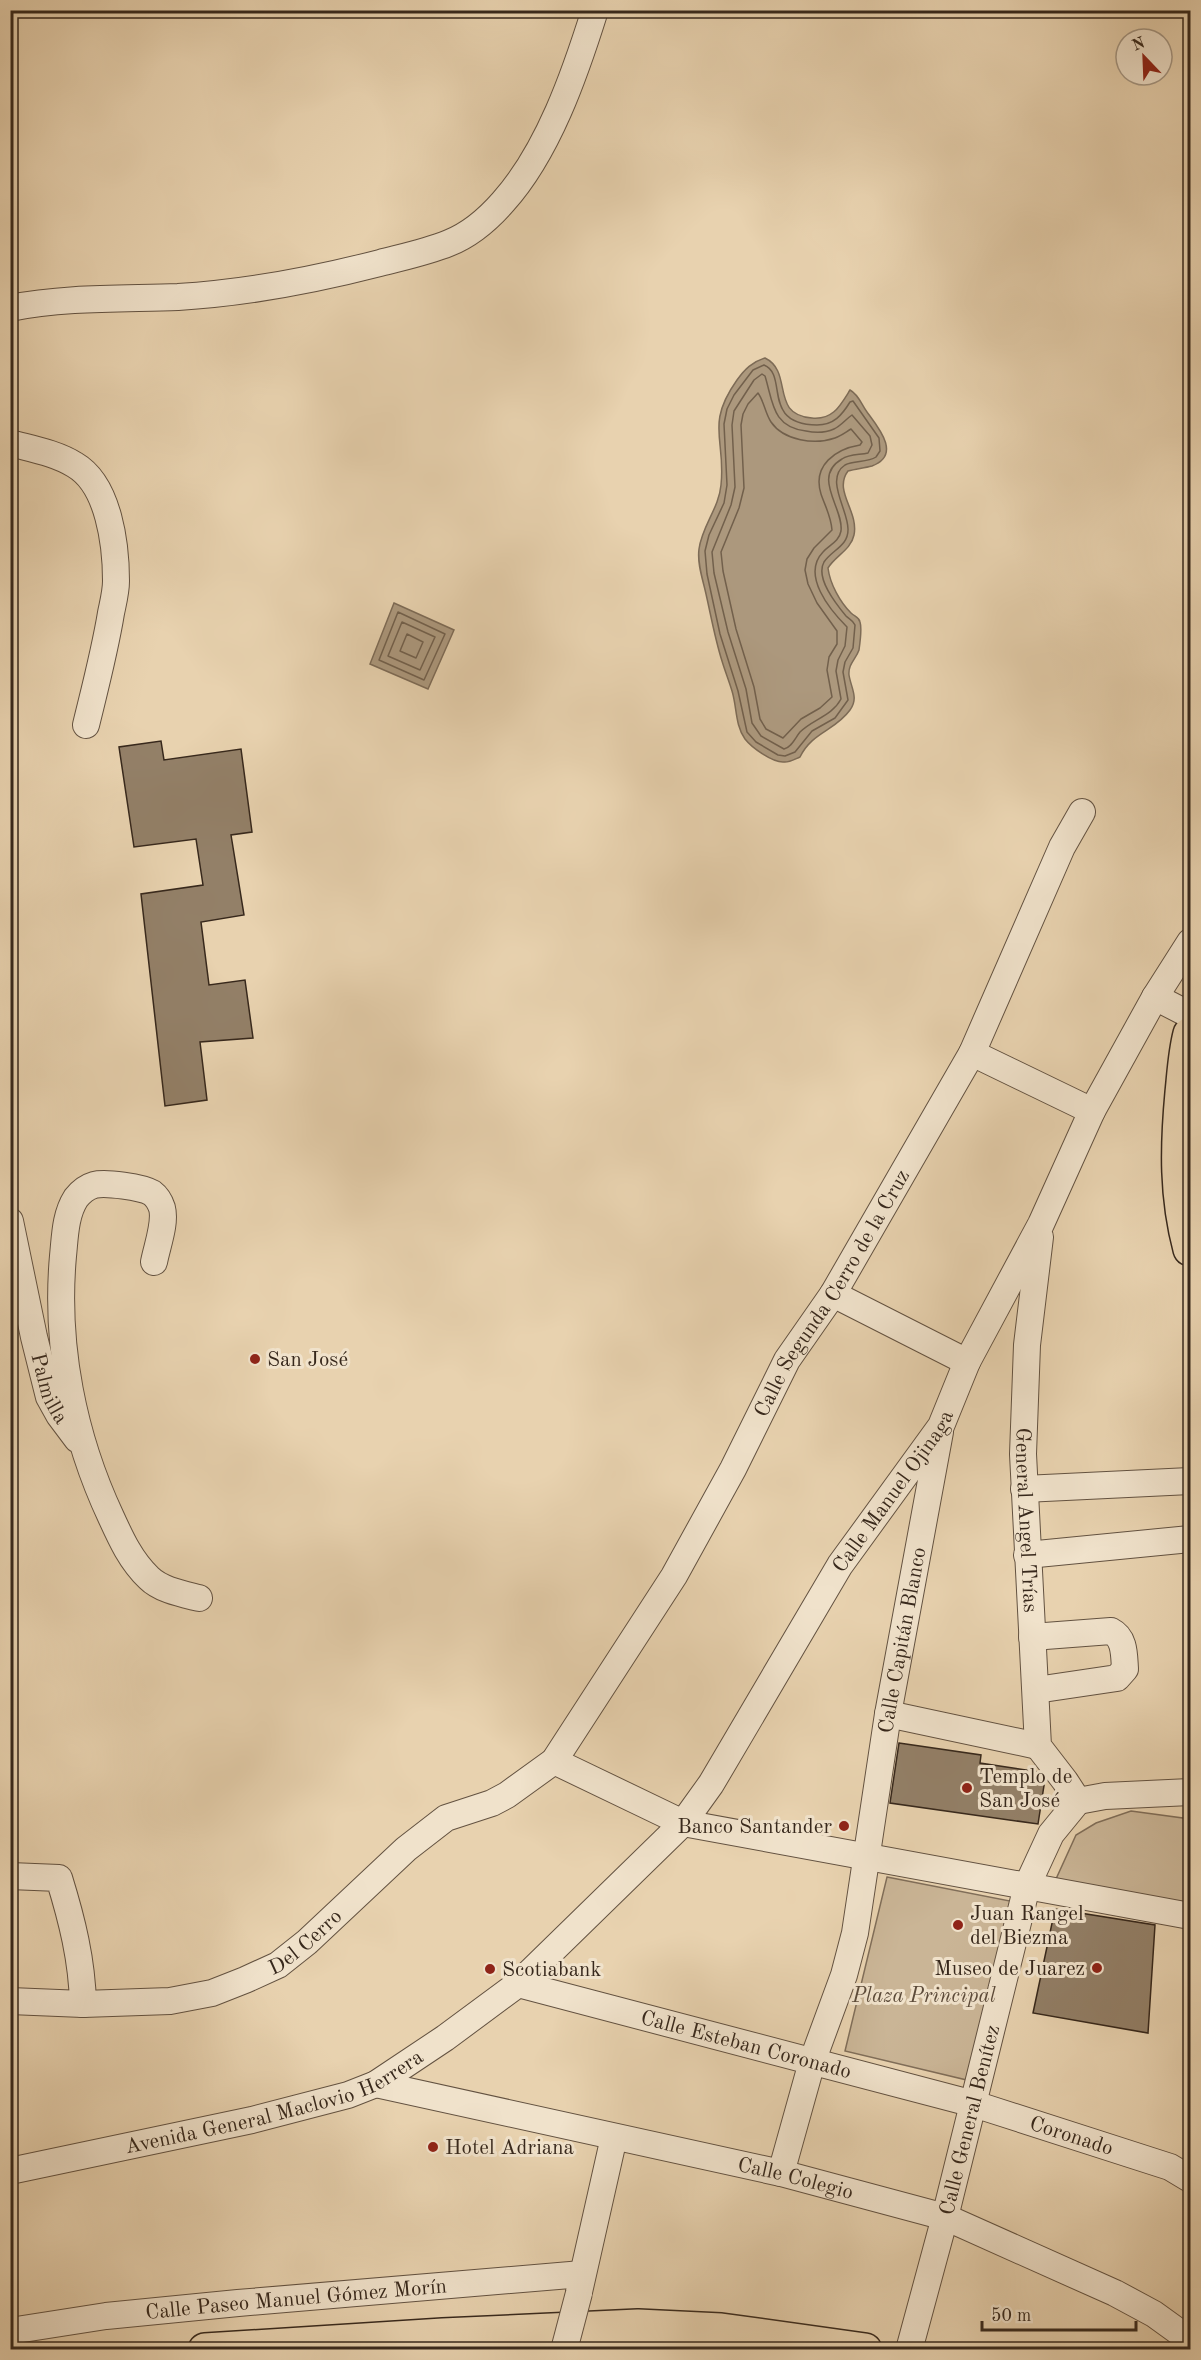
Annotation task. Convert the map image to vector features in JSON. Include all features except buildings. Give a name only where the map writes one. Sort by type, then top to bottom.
[{"type":"main road","points":[[1191,1034],[1184,1071],[1177,1146],[1178,1185],[1183,1221],[1191,1249]]},
{"type":"main road","points":[[205,2349],[638,2326],[721,2330],[865,2349]]},
{"type":"street","points":[[10,308],[53,302],[209,295],[359,269],[451,242],[480,224],[503,202],[522,178],[557,115],[576,71],[595,10]]},
{"type":"street","points":[[10,443],[49,453],[76,465],[89,476],[97,488],[109,519],[116,582],[108,630],[86,725]]},
{"type":"street","name":"Calle Segunda Cerro de la Cruz","points":[[554,1761],[674,1576],[733,1469],[787,1360],[832,1294],[972,1053],[1062,848],[1082,812]]},
{"type":"street","name":"Calle Manuel Ojinaga","points":[[518,1984],[683,1823],[711,1784],[840,1565],[941,1426],[967,1362],[1041,1224],[1092,1111],[1155,997],[1191,942]]},
{"type":"street","points":[[1155,997],[1191,1015]]},
{"type":"street","points":[[972,1053],[1092,1111]]},
{"type":"street","points":[[154,1262],[162,1209],[153,1194],[143,1189],[104,1184],[93,1185],[82,1191],[70,1210],[65,1230],[60,1310],[67,1371],[81,1443],[98,1490],[123,1544],[136,1565],[151,1581],[172,1591],[199,1598]]},
{"type":"street","name":"Palmilla","points":[[10,1221],[49,1396],[58,1415],[81,1443]]},
{"type":"street","name":"General Angel Trías","points":[[1038,1746],[1023,1454],[1027,1345],[1041,1224]]},
{"type":"street","points":[[832,1294],[967,1362]]},
{"type":"street","name":"Calle Capitán Blanco","points":[[781,2173],[812,2062],[844,1975],[861,1899],[888,1714],[941,1426]]},
{"type":"street","points":[[1024,1490],[1191,1481]]},
{"type":"street","points":[[1027,1555],[1191,1539]]},
{"type":"street","points":[[1032,1637],[1111,1631],[1118,1634],[1124,1654],[1125,1669],[1117,1678],[1036,1690]]},
{"type":"street","points":[[888,1714],[1038,1746],[1078,1802],[1105,1796],[1191,1792]]},
{"type":"street","points":[[554,1761],[683,1823],[1191,1916]]},
{"type":"street","name":"Del Cerro","points":[[10,2001],[83,2004],[170,2001],[212,1993],[278,1965],[307,1942],[406,1849],[446,1818],[492,1803],[554,1761]]},
{"type":"street","name":"Calle General Benítez","points":[[910,2346],[974,2104],[1028,1886],[1051,1834],[1078,1802]]},
{"type":"street","points":[[10,1876],[59,1878],[78,1944],[82,1968],[83,2004]]},
{"type":"street","name":"Calle Esteban Coronado","points":[[518,1984],[974,2104]]},
{"type":"street","name":"Avenida General Maclovio Herrera","points":[[10,2171],[252,2120],[337,2098],[376,2084],[445,2038],[518,1984]]},
{"type":"street","name":"Calle Colegio","points":[[376,2084],[781,2173],[945,2217],[1115,2293],[1154,2314],[1191,2340]]},
{"type":"street","name":"Coronado","points":[[974,2104],[1184,2171]]},
{"type":"street","points":[[564,2349],[614,2137]]},
{"type":"street","name":"Calle Paseo Manuel Gómez Morín","points":[[10,2331],[106,2316],[238,2303],[580,2284]]},
{"type":"green space","points":[[1131,1811],[1190,1819],[1190,1907],[1056,1879],[1076,1835],[1096,1823]]},
{"type":"green space","name":"Plaza Principal","points":[[887,1877],[1010,1901],[971,2081],[845,2051]]},
{"type":"water","points":[[765,358],[774,364],[779,373],[786,401],[799,415],[812,418],[825,417],[835,411],[850,390],[858,397],[877,425],[887,448],[881,461],[872,466],[848,471],[844,479],[843,486],[855,526],[854,535],[850,545],[828,568],[839,598],[859,619],[861,625],[859,650],[849,671],[854,697],[853,706],[838,723],[811,742],[800,757],[785,762],[773,760],[762,754],[748,743],[742,734],[732,691],[717,644],[699,560],[703,533],[720,493],[722,469],[719,421],[722,409],[727,396],[743,372]]},
{"type":"water","points":[[394,603],[454,630],[428,689],[370,664]]},
{"type":"place","name":"San José","points":[[255,1359]]},
{"type":"place","name":"Templo de San José","points":[[967,1788]]},
{"type":"place","name":"Banco Santander","points":[[844,1826]]},
{"type":"place","name":"Juan Rangel del Biezma","points":[[958,1925]]},
{"type":"place","name":"Museo de Juarez","points":[[1097,1968]]},
{"type":"place","name":"Scotiabank","points":[[490,1969]]},
{"type":"place","name":"Hotel Adriana","points":[[433,2147]]}]
